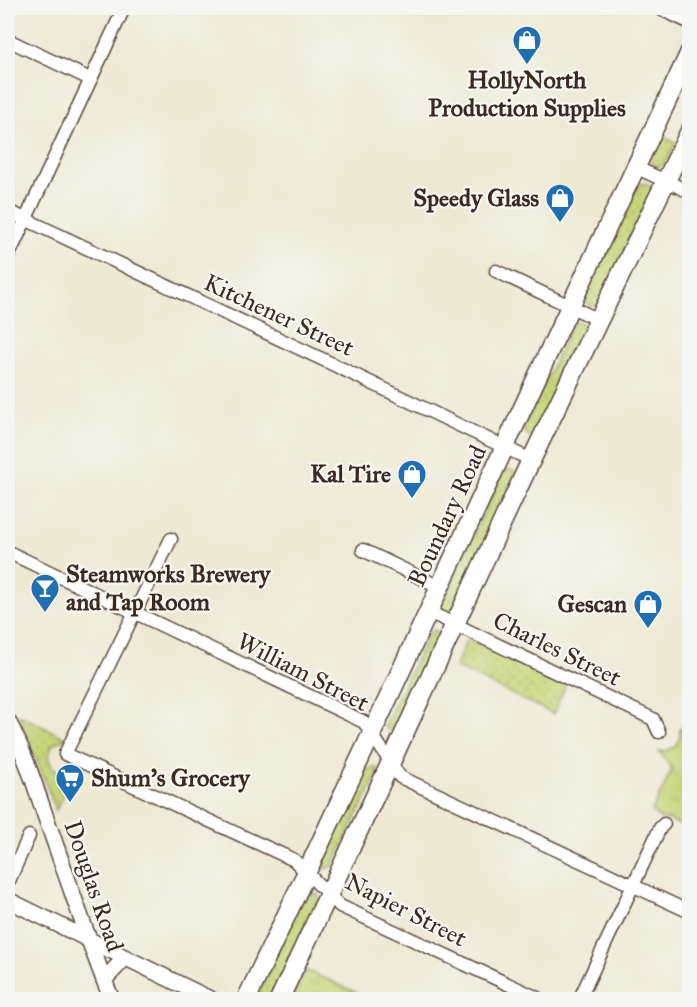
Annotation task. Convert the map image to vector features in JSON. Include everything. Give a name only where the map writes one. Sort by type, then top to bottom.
[{"type":"main road","name":"Boundary Road","points":[[246,999],[690,52]]},
{"type":"main road","points":[[279,999],[531,460],[690,131]]},
{"type":"street","points":[[8,257],[124,8]]},
{"type":"street","points":[[662,8],[690,21]]},
{"type":"street","points":[[8,40],[90,79]]},
{"type":"street","points":[[637,168],[690,192]]},
{"type":"street","name":"Kitchener Street","points":[[8,211],[531,460]]},
{"type":"street","points":[[496,271],[599,320]]},
{"type":"street","points":[[135,612],[171,539]]},
{"type":"street","points":[[363,550],[440,587]]},
{"type":"street","name":"William Street","points":[[8,552],[364,722],[400,777],[690,912]]},
{"type":"street","name":"Napier Street","points":[[135,612],[65,753],[294,860],[343,908],[542,999]]},
{"type":"street","name":"Charles Street","points":[[429,612],[653,718],[659,732]]},
{"type":"street","name":"Douglas Road","points":[[8,722],[30,772],[88,939],[112,999]]},
{"type":"street","points":[[579,999],[660,828],[664,824]]},
{"type":"street","points":[[8,883],[29,836]]},
{"type":"street","points":[[8,900],[212,999]]},
{"type":"street","points":[[60,925],[76,903]]},
{"type":"street","points":[[104,980],[125,958]]},
{"type":"green space","points":[[663,137],[675,142],[675,145],[666,162],[656,166],[652,164],[651,155],[659,138]]},
{"type":"green space","points":[[644,183],[648,184],[652,192],[597,306],[589,305],[586,302],[586,294],[635,191]]},
{"type":"green space","points":[[575,322],[582,323],[587,328],[534,437],[529,437],[524,431],[525,425],[571,326]]},
{"type":"green space","points":[[506,470],[516,473],[450,614],[444,613],[441,605],[502,474]]},
{"type":"green space","points":[[435,630],[439,638],[406,716],[397,726],[387,730],[384,726],[429,633]]},
{"type":"green space","points":[[466,641],[471,641],[565,685],[553,714],[455,667]]},
{"type":"green space","points":[[19,715],[66,738],[52,745],[48,759],[53,768],[64,774],[76,769],[56,810]]},
{"type":"green space","points":[[689,725],[689,829],[669,820],[660,819],[652,811],[672,769],[659,751],[669,750],[676,745],[680,728]]},
{"type":"green space","points":[[372,768],[379,771],[332,867],[322,869],[319,865],[358,778]]},
{"type":"green space","points":[[314,893],[319,898],[273,999],[255,1000],[303,898]]},
{"type":"green space","points":[[306,970],[370,999],[292,999]]},
{"type":"place","name":"HollyNorth Production Supplies","points":[[527,66]]},
{"type":"place","name":"Speedy Glass","points":[[560,224]]},
{"type":"place","name":"Kal Tire","points":[[412,500]]},
{"type":"place","name":"Steamworks Brewery and Tap Room","points":[[45,614]]},
{"type":"place","name":"Gescan","points":[[648,630]]},
{"type":"place","name":"Shum's Grocery","points":[[70,804]]}]
